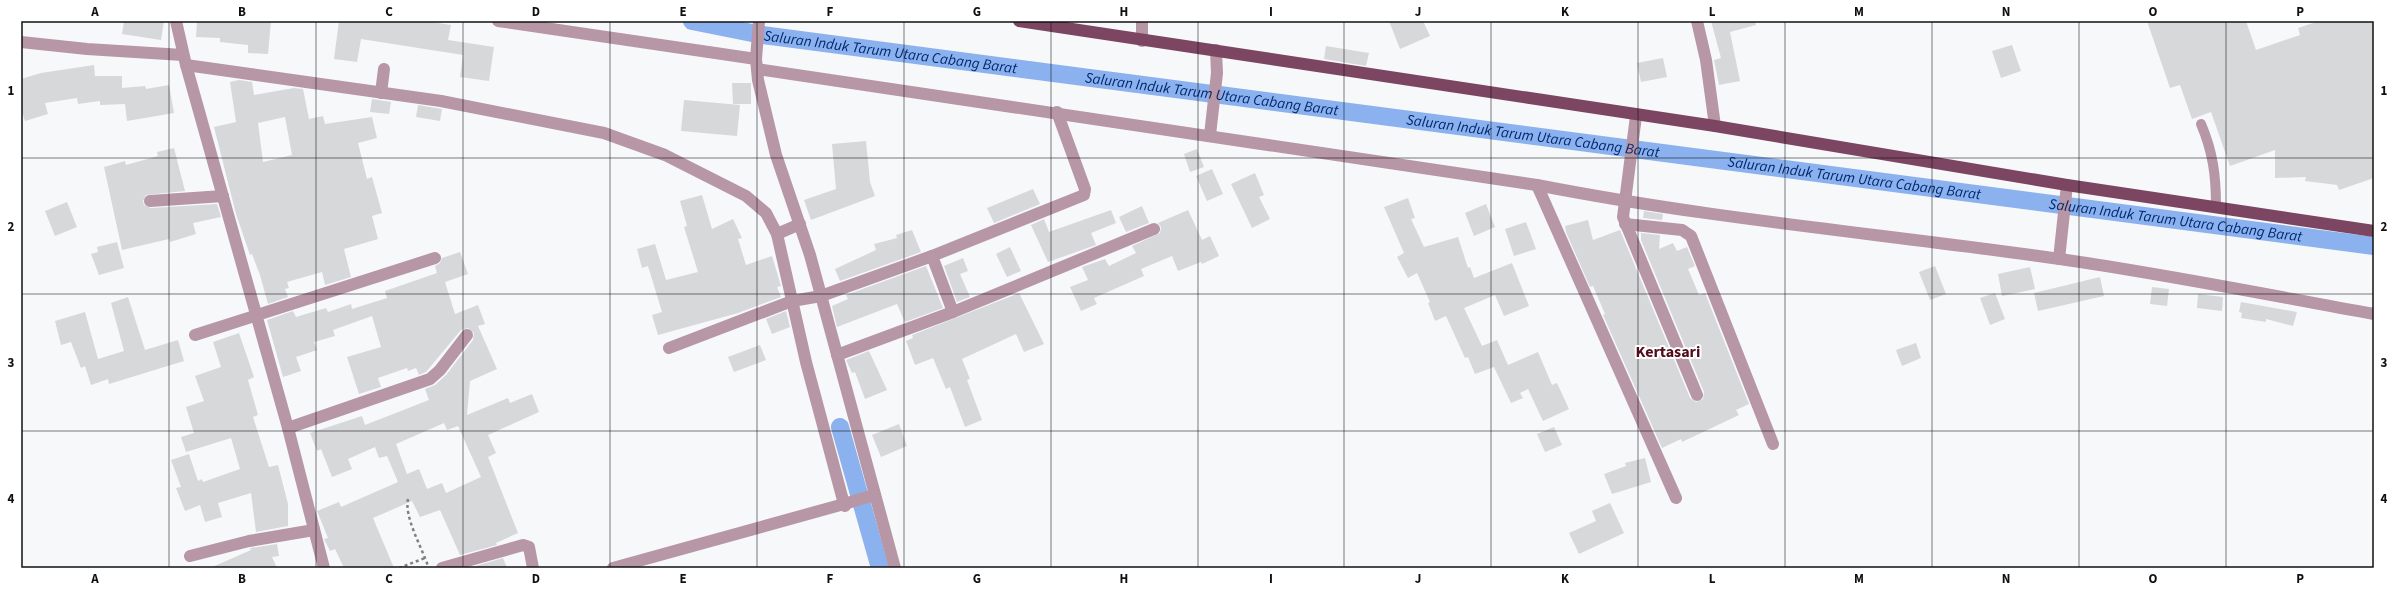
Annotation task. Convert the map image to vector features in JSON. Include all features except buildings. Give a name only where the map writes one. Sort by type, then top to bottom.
[{"type":"main road","points":[[1019,21],[1142,32],[1216,50],[1636,116],[1715,126],[2067,185],[2216,206],[2374,231]]},
{"type":"street","points":[[176,21],[184,60],[288,428],[324,568]]},
{"type":"street","points":[[498,21],[1057,112],[1211,129],[1537,185],[1625,196],[2059,259],[2186,279],[2374,314]]},
{"type":"street","points":[[759,21],[757,64],[776,155],[798,225],[818,297],[837,355],[872,496],[895,568]]},
{"type":"street","points":[[1697,21],[1706,60],[1715,126]]},
{"type":"street","points":[[21,42],[184,60],[448,102],[604,133],[632,141],[665,155],[746,196],[766,213],[780,232],[794,301],[846,504]]},
{"type":"street","points":[[1211,129],[1217,73],[1216,50]]},
{"type":"street","points":[[382,91],[383,73]]},
{"type":"street","points":[[669,348],[794,301],[818,297],[932,256],[1084,195],[1084,189],[1057,112]]},
{"type":"street","points":[[1636,116],[1625,196],[1625,224],[1697,395]]},
{"type":"street","points":[[1537,185],[1676,498]]},
{"type":"street","points":[[2059,259],[2067,185]]},
{"type":"street","points":[[150,201],[222,196]]},
{"type":"street","points":[[1625,224],[1682,230],[1691,236],[1773,444]]},
{"type":"street","points":[[780,232],[798,225]]},
{"type":"street","points":[[837,355],[953,312],[1154,229]]},
{"type":"street","points":[[932,256],[953,312]]},
{"type":"street","points":[[195,335],[435,258]]},
{"type":"street","points":[[288,428],[430,379],[440,370],[467,335]]},
{"type":"street","points":[[612,568],[872,496]]},
{"type":"street","points":[[190,556],[249,541],[314,530]]},
{"type":"street","points":[[442,568],[523,545],[529,547],[533,568]]},
{"type":"lane","points":[[2201,124],[2210,146],[2215,167],[2216,206]]},
{"type":"path","points":[[408,499],[407,508],[429,568]]},
{"type":"path","points":[[400,568],[426,558]]},
{"type":"waterway","name":"Saluran Induk Tarum Utara Cabang Barat","points":[[692,21],[762,35],[2374,246]]},
{"type":"waterway","points":[[840,427],[880,568]]},
{"type":"district","name":"Kertasari","points":[[1668,351]]}]
